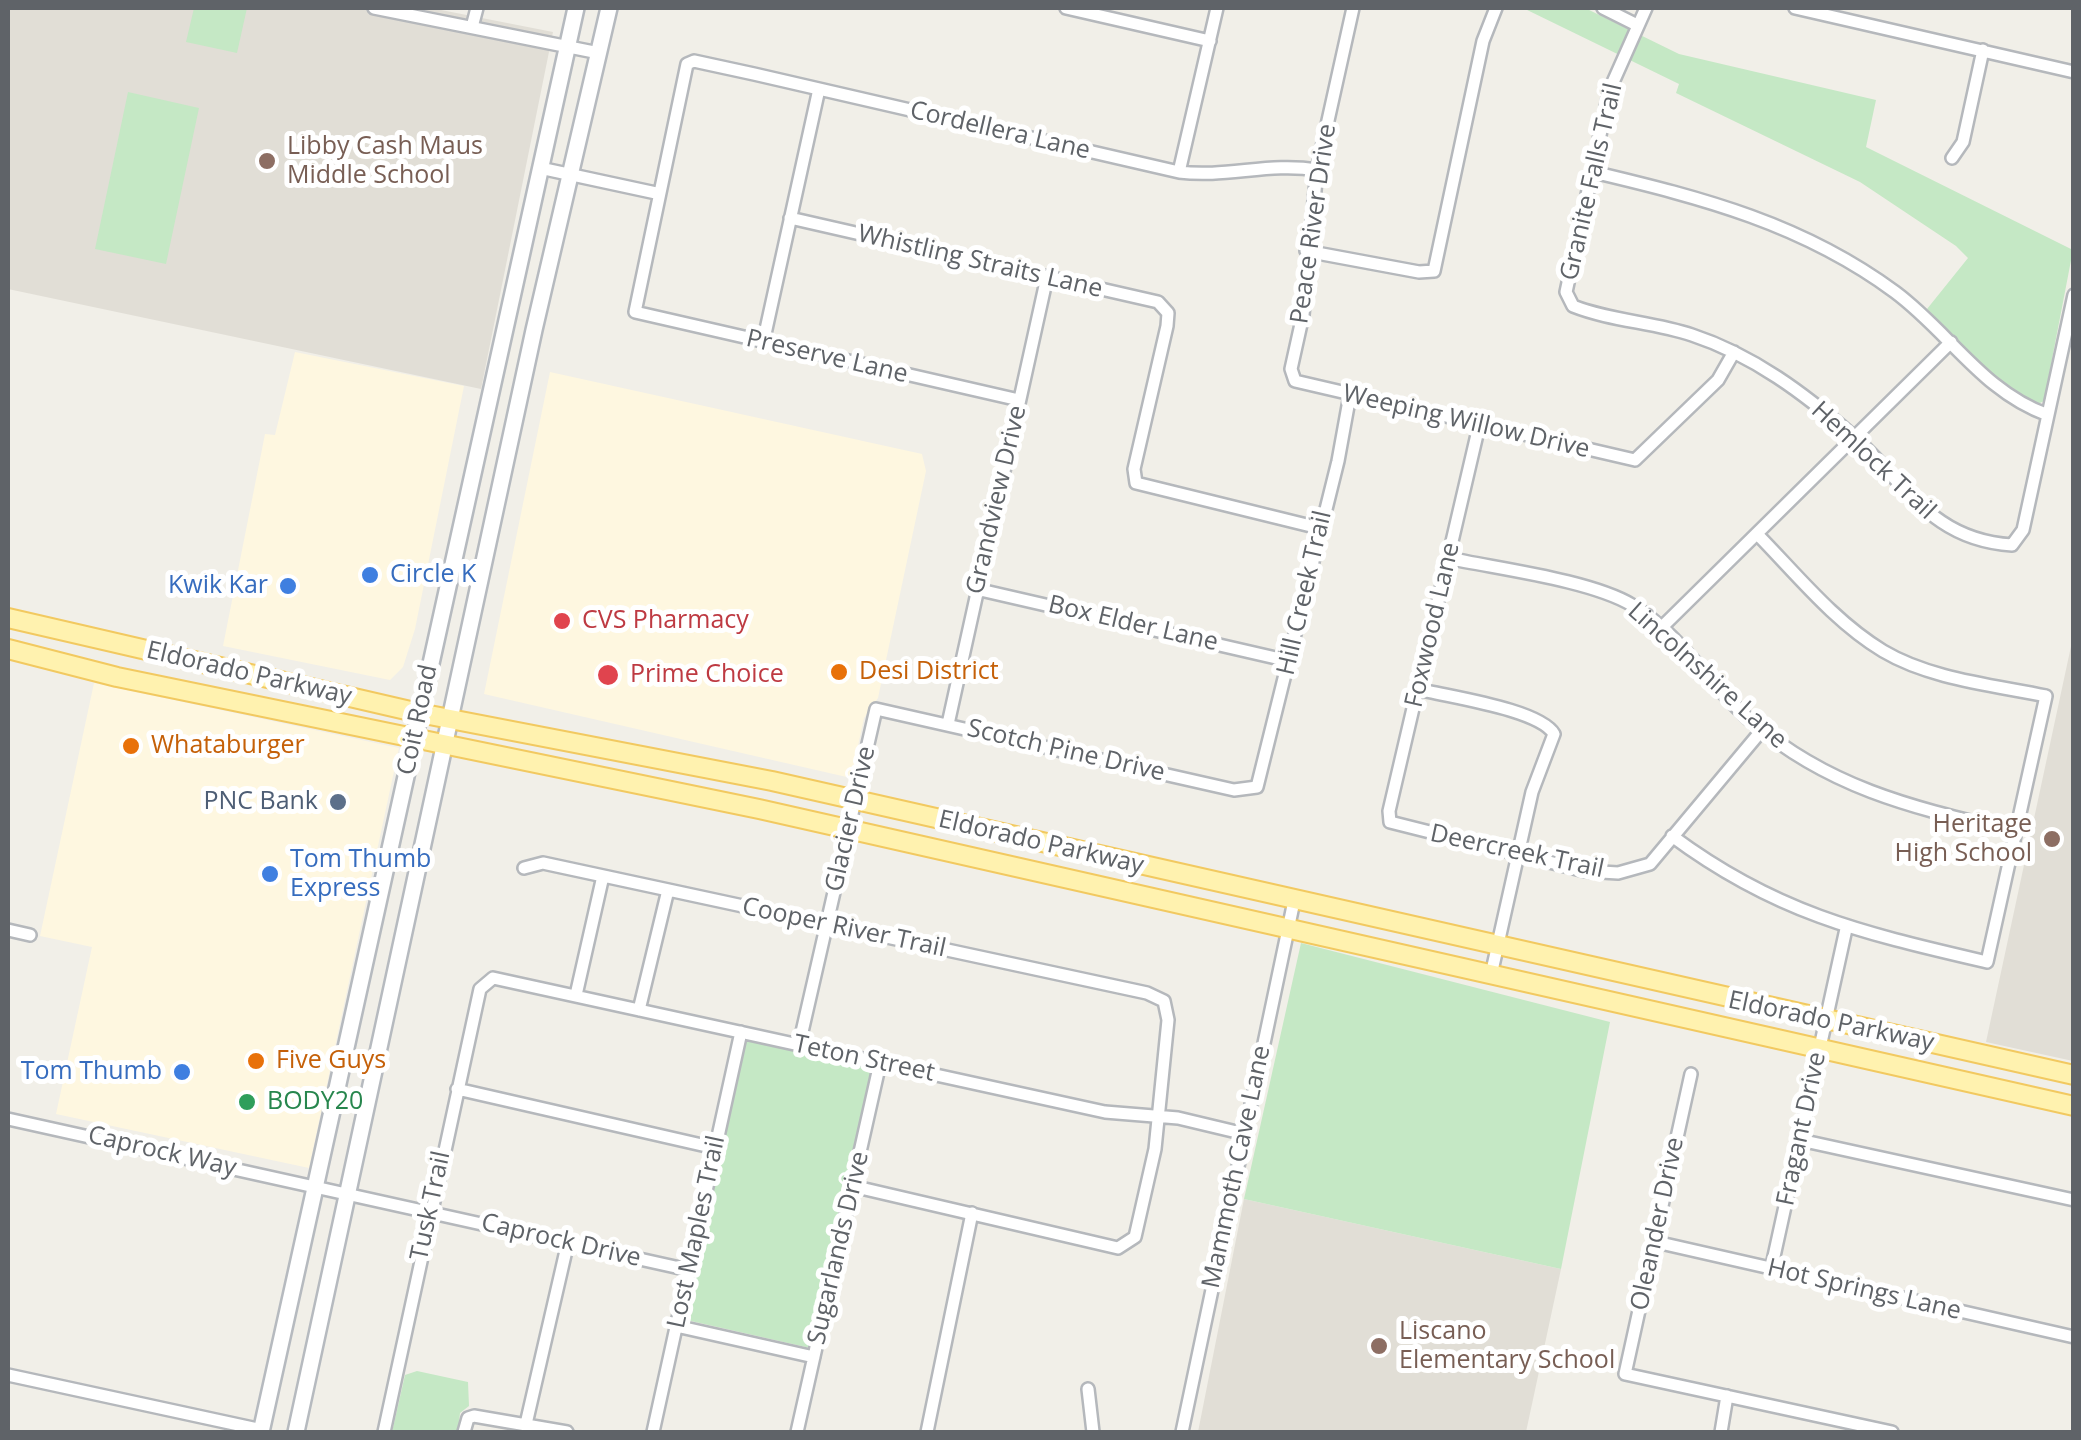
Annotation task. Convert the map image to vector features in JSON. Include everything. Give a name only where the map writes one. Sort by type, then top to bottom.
[{"type":"main road","name":"Coit Road","points":[[262,1431],[576,8]]},
{"type":"main road","name":"Coit Road","points":[[296,1432],[534,330],[609,8]]},
{"type":"main road","points":[[506,324],[534,330]]},
{"type":"main road","points":[[466,496],[498,504]]},
{"type":"main road","name":"Eldorado Parkway","points":[[8,618],[419,713],[856,800],[1497,948],[2074,1075]]},
{"type":"main road","name":"Eldorado Parkway","points":[[8,649],[447,747],[849,829],[2074,1106]]},
{"type":"main road","points":[[196,693],[202,663]]},
{"type":"main road","points":[[668,792],[674,766]]},
{"type":"main road","points":[[1994,1089],[2001,1059]]},
{"type":"street","points":[[374,8],[599,53]]},
{"type":"street","points":[[472,27],[477,8]]},
{"type":"street","points":[[1066,8],[1210,41]]},
{"type":"street","points":[[1179,172],[1217,8]]},
{"type":"street","name":"Peace River Drive","points":[[1295,381],[1291,368],[1303,315],[1306,250],[1317,170],[1353,8]]},
{"type":"street","points":[[1306,250],[1432,272],[1483,41],[1496,8]]},
{"type":"street","points":[[1603,8],[1637,25]]},
{"type":"street","name":"Granite Falls Trail","points":[[1568,302],[1610,89],[1646,8]]},
{"type":"street","points":[[1795,8],[2074,72]]},
{"type":"street","points":[[1952,158],[1962,142],[1983,50]]},
{"type":"street","name":"Cordellera Lane","points":[[656,193],[687,64],[694,62],[1179,172],[1226,174],[1286,166],[1317,170]]},
{"type":"street","points":[[763,343],[820,89]]},
{"type":"street","points":[[540,168],[656,193]]},
{"type":"street","points":[[1593,172],[1729,205],[1780,224],[1852,262],[1898,294],[1994,387],[2016,404],[2048,415],[2074,295]]},
{"type":"street","name":"Preserve Lane","points":[[656,193],[634,312],[1019,400]]},
{"type":"street","name":"Whistling Straits Lane","points":[[790,218],[1158,302],[1166,310],[1167,326],[1134,470],[1136,482],[1319,528]]},
{"type":"street","name":"Grandview Drive","points":[[948,724],[1047,277]]},
{"type":"street","name":"Hemlock Trail","points":[[1568,302],[1579,309],[1690,334],[1734,352],[1792,386],[1856,439],[1924,511],[1945,527],[2004,545],[2017,544],[2048,415]]},
{"type":"street","points":[[1660,629],[1759,536],[1951,342]]},
{"type":"street","name":"Weeping Willow Drive","points":[[1295,381],[1479,426],[1639,458],[1718,380],[1734,352]]},
{"type":"street","name":"Hill Creek Trail","points":[[1255,789],[1338,461],[1350,395]]},
{"type":"street","name":"Foxwood Lane","points":[[1390,822],[1479,426]]},
{"type":"street","points":[[1672,836],[1752,890],[1846,929],[1987,962],[2046,696],[1935,672],[1886,653],[1846,626],[1759,536]]},
{"type":"street","name":"Lincolnshire Lane","points":[[1448,558],[1612,597],[1636,607],[1762,730],[1843,784],[1912,808],[2015,832]]},
{"type":"street","name":"Box Elder Lane","points":[[976,589],[1289,660]]},
{"type":"street","points":[[1418,690],[1524,714],[1553,731],[1532,792],[1491,975]]},
{"type":"street","name":"Scotch Pine Drive","points":[[876,709],[1234,790],[1255,789]]},
{"type":"street","name":"Glacier Drive","points":[[800,1045],[876,709]]},
{"type":"street","name":"Deercreek Trail","points":[[1390,822],[1585,871],[1618,873],[1650,864],[1762,730]]},
{"type":"street","name":"Cooper River Trail","points":[[524,868],[543,863],[1147,993],[1164,1001],[1168,1020],[1158,1117]]},
{"type":"street","points":[[576,996],[603,876]]},
{"type":"street","points":[[640,1010],[668,890]]},
{"type":"street","name":"Mammoth Cave Lane","points":[[1182,1432],[1294,901]]},
{"type":"street","name":"Fragant Drive","points":[[1771,1270],[1846,929]]},
{"type":"street","points":[[8,930],[30,935]]},
{"type":"street","name":"Teton Street","points":[[486,981],[500,979],[1104,1112],[1158,1117],[1244,1134]]},
{"type":"street","name":"Tusk Trail","points":[[384,1432],[429,1212],[480,989],[486,981]]},
{"type":"street","name":"Lost Maples Trail","points":[[653,1432],[741,1032]]},
{"type":"street","name":"Sugarlands Drive","points":[[797,1432],[880,1063]]},
{"type":"street","name":"Oleander Drive","points":[[1691,1074],[1625,1374],[1727,1396]]},
{"type":"street","points":[[457,1089],[716,1148]]},
{"type":"street","points":[[852,1186],[1118,1248],[1135,1237],[1148,1186],[1158,1117]]},
{"type":"street","name":"Caprock Way","points":[[8,1118],[316,1186]]},
{"type":"street","points":[[1800,1140],[2074,1200]]},
{"type":"street","name":"Caprock Drive","points":[[316,1186],[689,1270]]},
{"type":"street","points":[[928,1432],[972,1212]]},
{"type":"street","points":[[526,1424],[568,1242]]},
{"type":"street","name":"Hot Springs Lane","points":[[1656,1242],[2074,1337]]},
{"type":"street","points":[[676,1326],[814,1356]]},
{"type":"street","points":[[8,1374],[262,1431]]},
{"type":"street","points":[[1088,1389],[1093,1432]]},
{"type":"street","points":[[1721,1432],[1727,1396],[1892,1432]]},
{"type":"street","points":[[464,1432],[468,1418],[568,1432]]},
{"type":"shaded area","name":"Libby Cash Maus Middle School","points":[[8,8],[431,8],[553,32],[481,389],[8,289]]},
{"type":"shaded area","points":[[295,352],[464,386],[415,629],[403,667],[390,680],[223,646],[265,434],[275,435]]},
{"type":"shaded area","points":[[550,372],[922,454],[926,471],[878,698],[864,718],[851,778],[484,694]]},
{"type":"shaded area","name":"Heritage High School","points":[[2073,637],[2073,1061],[1986,1042]]},
{"type":"shaded area","points":[[94,683],[399,748],[309,1168],[56,1114],[92,947],[40,936]]},
{"type":"shaded area","name":"Liscano Elementary School","points":[[1244,1199],[1561,1269],[1526,1432],[1198,1432]]},
{"type":"green space","points":[[194,8],[247,8],[237,53],[186,42]]},
{"type":"green space","points":[[1523,8],[1585,8],[1679,54],[1876,100],[1866,147],[2073,250],[2044,401],[2036,405],[2001,383],[1927,309],[1968,258],[1956,246],[1860,182],[1676,93],[1679,84]]},
{"type":"green space","points":[[128,92],[199,108],[166,264],[95,249]]},
{"type":"green space","points":[[1301,943],[1610,1022],[1561,1269],[1244,1199]]},
{"type":"green space","points":[[746,1039],[873,1068],[810,1348],[682,1319]]},
{"type":"green space","points":[[417,1371],[468,1382],[469,1406],[460,1413],[458,1432],[392,1432],[405,1375]]},
{"type":"place","name":"Libby Cash Maus Middle School","points":[[267,161]]},
{"type":"place","name":"Circle K","points":[[370,575]]},
{"type":"place","name":"Kwik Kar","points":[[288,586]]},
{"type":"place","name":"CVS Pharmacy","points":[[562,621]]},
{"type":"place","name":"Desi District","points":[[839,672]]},
{"type":"place","name":"Prime Choice","points":[[608,675]]},
{"type":"place","name":"Whataburger","points":[[131,746]]},
{"type":"place","name":"PNC Bank","points":[[338,802]]},
{"type":"place","name":"Heritage High School","points":[[2052,839]]},
{"type":"place","name":"Tom Thumb Express","points":[[270,874]]},
{"type":"place","name":"Five Guys","points":[[256,1061]]},
{"type":"place","name":"Tom Thumb","points":[[182,1072]]},
{"type":"place","name":"BODY20","points":[[247,1102]]},
{"type":"place","name":"Liscano Elementary School","points":[[1379,1346]]}]
